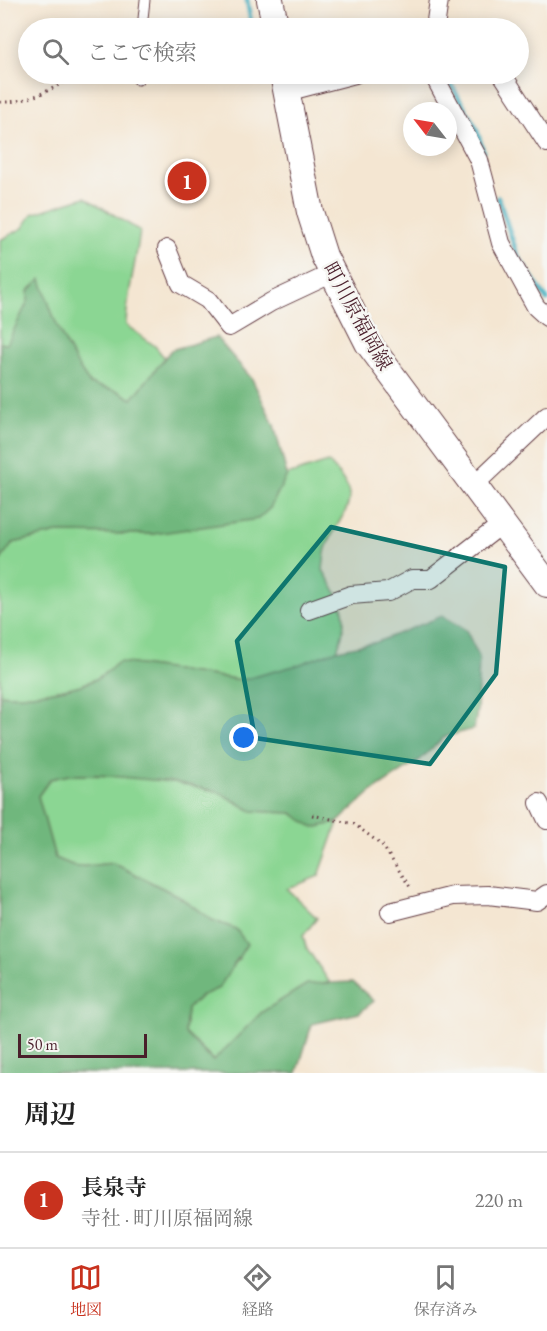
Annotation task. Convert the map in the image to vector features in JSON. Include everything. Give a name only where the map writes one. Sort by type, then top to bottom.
[{"type":"main road","points":[[270,0],[274,18]]},
{"type":"main road","name":"町川原福岡線","points":[[284,84],[310,212],[333,273],[368,343],[547,584]]},
{"type":"street","points":[[436,18],[439,0]]},
{"type":"street","points":[[438,84],[479,160],[501,243],[536,307],[547,317]]},
{"type":"street","points":[[508,84],[547,144]]},
{"type":"street","points":[[167,249],[181,284],[208,300],[229,327],[271,302],[333,273]]},
{"type":"street","points":[[474,485],[547,416]]},
{"type":"street","points":[[309,609],[351,595],[388,592],[412,579],[431,579],[502,524]]},
{"type":"street","points":[[539,803],[547,820]]},
{"type":"street","points":[[390,912],[453,896],[488,895],[537,901],[547,894]]},
{"type":"lane","points":[[143,18],[145,0]]},
{"type":"path","points":[[0,102],[14,102],[51,90],[61,84]]},
{"type":"path","points":[[312,815],[354,824],[382,845],[405,875],[419,905]]},
{"type":"highlighted area","points":[[331,527],[505,567],[496,674],[430,764],[255,738],[237,641]]},
{"type":"green space","points":[[85,197],[140,231],[126,325],[155,346],[172,367],[142,403],[0,355],[0,240],[23,228],[32,214]]},
{"type":"green space","points":[[41,279],[61,333],[73,358],[90,384],[118,391],[132,399],[171,350],[216,337],[252,379],[274,425],[287,475],[270,508],[258,519],[153,534],[57,533],[13,543],[0,561],[0,343],[7,344],[28,301],[28,291]]},
{"type":"green space","points":[[328,462],[347,486],[349,495],[345,513],[326,549],[323,570],[339,599],[344,617],[344,627],[337,650],[298,665],[242,680],[119,662],[88,683],[34,694],[0,694],[0,561],[12,543],[57,533],[153,534],[270,508],[287,475]]},
{"type":"green space","points":[[442,616],[466,630],[479,657],[474,729],[444,737],[420,760],[371,792],[338,822],[314,828],[292,813],[252,811],[219,792],[174,782],[99,775],[69,775],[50,779],[38,796],[55,858],[77,867],[113,863],[178,896],[212,920],[236,929],[247,944],[219,988],[201,996],[187,1009],[185,1033],[213,1061],[262,1012],[307,984],[353,982],[374,1001],[359,1013],[312,1024],[297,1073],[0,1073],[0,694],[34,694],[88,683],[119,662],[242,680],[298,665],[337,650],[377,642]]},
{"type":"green space","points":[[69,775],[129,776],[174,782],[219,792],[252,811],[292,813],[314,828],[338,822],[319,876],[287,889],[317,918],[303,936],[306,947],[330,983],[307,985],[262,1012],[214,1061],[185,1033],[187,1009],[201,996],[219,988],[228,971],[239,959],[236,929],[212,920],[178,896],[113,863],[77,867],[55,858],[38,796],[50,779]]},
{"type":"waterway","points":[[247,0],[250,18]]},
{"type":"waterway","points":[[451,84],[476,128],[483,151]]},
{"type":"waterway","points":[[498,197],[518,257],[547,300]]},
{"type":"place","name":"長泉寺","points":[[187,181]]}]
